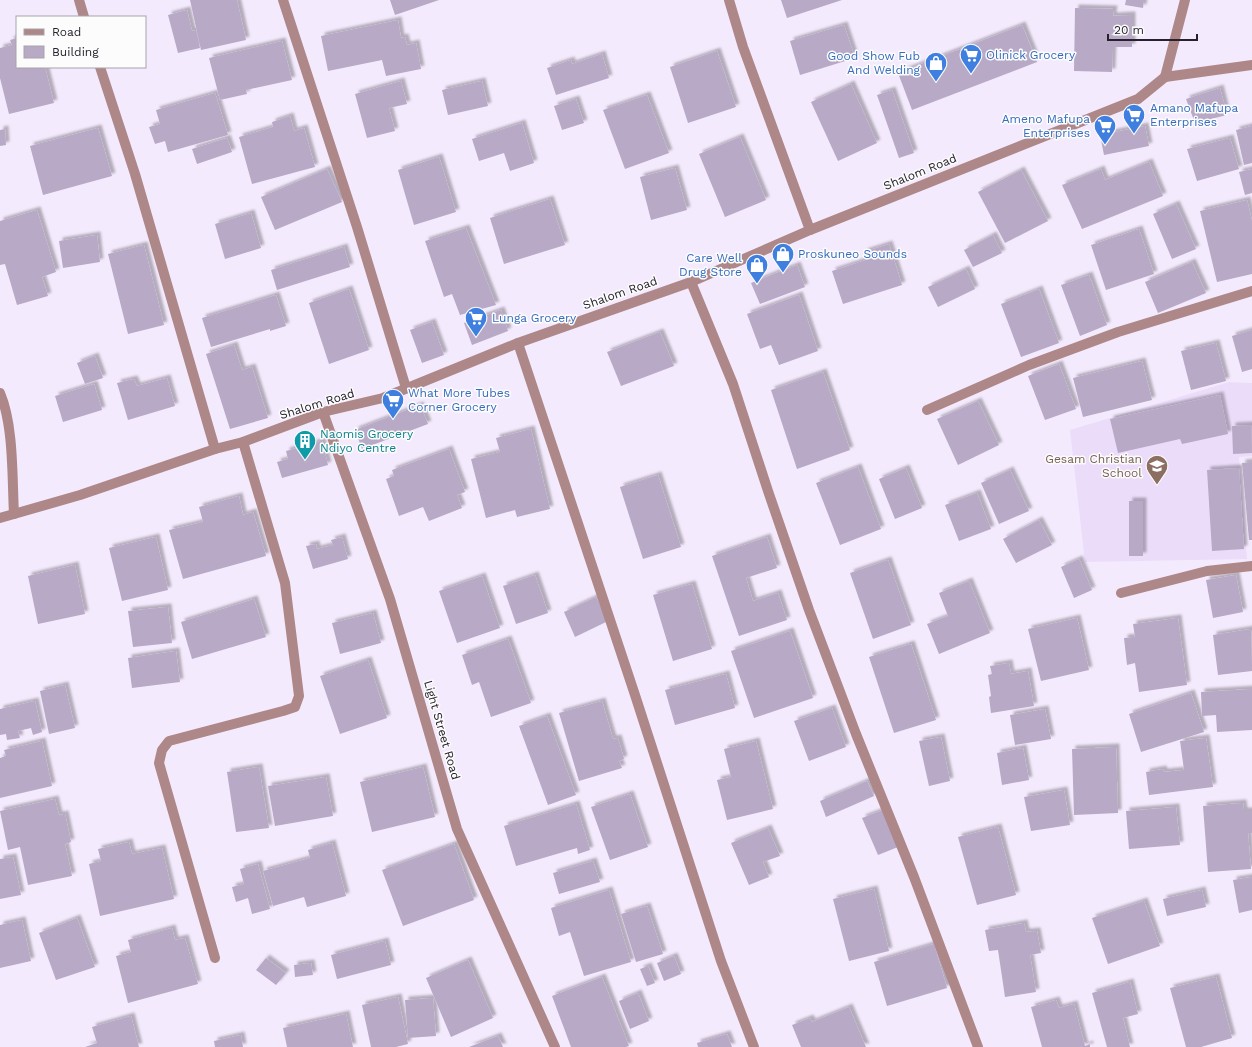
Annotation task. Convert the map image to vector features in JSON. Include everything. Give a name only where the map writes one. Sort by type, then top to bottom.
[{"type":"street","points":[[79,0],[84,16]]},
{"type":"street","points":[[284,0],[357,227],[406,388]]},
{"type":"street","points":[[729,0],[743,47],[810,230]]},
{"type":"street","points":[[1185,0],[1165,77],[1252,65]]},
{"type":"street","points":[[100,68],[135,174],[215,449]]},
{"type":"street","name":"Shalom Road","points":[[0,518],[80,495],[215,449],[243,442],[323,412],[383,398],[518,343],[691,282],[810,230],[1138,99],[1165,77]]},
{"type":"street","points":[[691,282],[733,384],[770,498],[809,610],[856,734],[914,877],[978,1047]]},
{"type":"street","points":[[928,410],[1029,365],[1111,334],[1252,291]]},
{"type":"street","points":[[518,343],[635,695],[721,961],[754,1047]]},
{"type":"street","points":[[0,393],[5,406],[11,449],[14,514]]},
{"type":"street","name":"Light Street Road","points":[[323,412],[390,599],[457,829],[555,1047]]},
{"type":"street","points":[[215,958],[160,763],[162,750],[170,741],[289,709],[295,706],[299,696],[285,583],[243,442]]},
{"type":"street","points":[[1121,593],[1208,571],[1252,566]]},
{"type":"shaded area","points":[[1229,382],[1252,383],[1252,456],[1239,457],[1247,559],[1085,562],[1070,430]]},
{"type":"building","points":[[190,0],[237,0],[246,40],[201,50]]},
{"type":"building","points":[[390,0],[439,0],[395,15]]},
{"type":"building","points":[[781,0],[842,0],[787,18]]},
{"type":"building","points":[[1126,0],[1144,0],[1143,8],[1125,5]]},
{"type":"building","points":[[1075,8],[1114,9],[1113,16],[1132,15],[1132,47],[1113,47],[1112,72],[1074,71]]},
{"type":"building","points":[[187,10],[192,31],[196,30],[200,48],[178,53],[168,15]]},
{"type":"building","points":[[398,20],[401,38],[405,37],[407,45],[416,43],[421,69],[386,76],[382,60],[328,71],[321,36]]},
{"type":"building","points":[[844,25],[855,58],[800,75],[790,41]]},
{"type":"building","points":[[1022,25],[1037,62],[912,110],[898,73]]},
{"type":"building","points":[[16,38],[16,68],[45,68],[54,103],[9,114],[0,78],[0,48],[12,45],[10,40]]},
{"type":"building","points":[[282,41],[292,80],[246,90],[247,94],[220,100],[209,58]]},
{"type":"building","points":[[717,51],[736,107],[688,123],[670,67]]},
{"type":"building","points":[[602,54],[609,78],[556,95],[547,68],[571,60],[572,64]]},
{"type":"building","points":[[401,81],[407,104],[389,108],[395,131],[367,138],[355,94]]},
{"type":"building","points":[[482,81],[488,106],[448,115],[442,90]]},
{"type":"building","points":[[851,84],[877,143],[838,161],[811,102]]},
{"type":"building","points":[[1220,88],[1227,115],[1195,123],[1186,99]]},
{"type":"building","points":[[892,90],[914,153],[899,158],[877,95]]},
{"type":"building","points":[[215,93],[228,135],[168,152],[165,141],[155,144],[149,127],[160,124],[156,110]]},
{"type":"building","points":[[647,95],[669,153],[625,169],[603,110]]},
{"type":"building","points":[[576,99],[584,123],[562,130],[554,106]]},
{"type":"building","points":[[290,116],[294,131],[304,128],[315,167],[252,184],[239,137],[273,127],[272,122]]},
{"type":"building","points":[[522,123],[534,163],[510,171],[504,153],[479,161],[472,139]]},
{"type":"building","points":[[1145,126],[1149,146],[1104,155],[1100,135]]},
{"type":"building","points":[[1252,126],[1252,163],[1244,165],[1236,130]]},
{"type":"building","points":[[98,128],[112,176],[43,195],[30,146]]},
{"type":"building","points":[[5,129],[6,145],[0,146],[0,130]]},
{"type":"building","points":[[740,137],[766,200],[725,217],[699,154]]},
{"type":"building","points":[[227,138],[232,152],[197,164],[192,149]]},
{"type":"building","points":[[1230,138],[1239,169],[1197,181],[1187,149]]},
{"type":"building","points":[[439,157],[456,212],[414,225],[398,170]]},
{"type":"building","points":[[1149,162],[1163,196],[1082,229],[1062,185],[1101,169],[1105,180]]},
{"type":"building","points":[[675,168],[687,210],[651,220],[640,177]]},
{"type":"building","points":[[327,169],[342,202],[275,230],[261,197]]},
{"type":"building","points":[[1252,169],[1252,193],[1245,195],[1239,172]]},
{"type":"building","points":[[1021,170],[1048,221],[1005,243],[978,192]]},
{"type":"building","points":[[550,199],[565,245],[504,264],[490,218]]},
{"type":"building","points":[[1247,200],[1252,221],[1252,274],[1217,282],[1200,211]]},
{"type":"building","points":[[1176,204],[1196,249],[1172,259],[1153,214]]},
{"type":"building","points":[[37,210],[56,272],[42,277],[48,296],[17,305],[5,264],[0,265],[0,221]]},
{"type":"building","points":[[251,213],[261,248],[225,259],[215,224]]},
{"type":"building","points":[[466,228],[496,305],[460,315],[452,294],[444,297],[425,241]]},
{"type":"building","points":[[1139,229],[1154,274],[1106,290],[1091,245]]},
{"type":"building","points":[[97,235],[100,262],[63,268],[59,241]]},
{"type":"building","points":[[993,235],[1002,253],[973,267],[964,250]]},
{"type":"building","points":[[889,244],[902,285],[843,304],[832,271],[866,260],[864,252]]},
{"type":"building","points":[[144,245],[164,325],[128,334],[108,254]]},
{"type":"building","points":[[344,247],[350,267],[277,290],[271,270]]},
{"type":"building","points":[[1192,262],[1206,293],[1158,313],[1145,282]]},
{"type":"building","points":[[797,265],[805,287],[760,304],[751,283]]},
{"type":"building","points":[[966,269],[975,289],[938,307],[928,287]]},
{"type":"building","points":[[1089,275],[1107,325],[1080,336],[1061,285]]},
{"type":"building","points":[[349,289],[369,350],[329,364],[309,303]]},
{"type":"building","points":[[1039,289],[1059,343],[1021,357],[1001,304]]},
{"type":"building","points":[[276,295],[286,326],[270,331],[270,329],[211,347],[202,318]]},
{"type":"building","points":[[799,295],[818,351],[779,365],[771,345],[760,349],[747,314]]},
{"type":"building","points":[[501,310],[508,331],[472,345],[464,323]]},
{"type":"building","points":[[432,322],[444,355],[422,363],[410,330]]},
{"type":"building","points":[[1252,330],[1252,369],[1242,372],[1232,336]]},
{"type":"building","points":[[660,332],[674,366],[621,386],[607,352]]},
{"type":"building","points":[[1216,343],[1226,381],[1191,390],[1181,351]]},
{"type":"building","points":[[234,345],[242,370],[252,367],[268,418],[230,429],[206,354]]},
{"type":"building","points":[[95,356],[103,378],[85,384],[77,363]]},
{"type":"building","points":[[1142,361],[1152,400],[1083,417],[1073,378]]},
{"type":"building","points":[[1059,364],[1076,409],[1045,420],[1028,376]]},
{"type":"building","points":[[823,372],[850,450],[797,469],[771,390]]},
{"type":"building","points":[[167,378],[175,406],[128,420],[117,383],[134,379],[137,386]]},
{"type":"building","points":[[94,384],[102,410],[63,422],[55,396]]},
{"type":"building","name":"Gesam Christian School","points":[[1220,395],[1228,434],[1182,444],[1180,439],[1118,453],[1110,419]]},
{"type":"building","points":[[978,401],[999,445],[958,465],[937,419]]},
{"type":"building","points":[[420,405],[428,424],[362,449],[355,430]]},
{"type":"building","points":[[1251,425],[1252,453],[1233,454],[1232,426]]},
{"type":"building","points":[[531,429],[550,509],[517,517],[515,510],[486,518],[471,459],[500,452],[496,438]]},
{"type":"building","name":"Naomis Grocery Ndiyo Centre","points":[[322,441],[328,465],[282,478],[277,462],[288,459],[286,451]]},
{"type":"building","points":[[449,449],[465,492],[457,495],[462,508],[429,521],[423,507],[399,516],[386,479],[394,476],[392,470]]},
{"type":"building","points":[[1252,462],[1252,540],[1249,540],[1242,463]]},
{"type":"building","points":[[858,467],[881,529],[840,545],[816,483]]},
{"type":"building","points":[[906,468],[922,508],[895,519],[879,479]]},
{"type":"building","points":[[1239,468],[1244,549],[1212,551],[1207,470]]},
{"type":"building","points":[[1010,470],[1029,511],[999,524],[981,483]]},
{"type":"building","points":[[658,475],[681,547],[643,559],[620,487]]},
{"type":"building","points":[[977,493],[991,529],[959,541],[945,505]]},
{"type":"building","points":[[239,496],[243,515],[253,512],[266,556],[183,579],[169,530],[203,522],[199,507]]},
{"type":"building","points":[[1129,501],[1143,501],[1143,556],[1129,556]]},
{"type":"building","points":[[1039,520],[1052,545],[1016,563],[1003,539]]},
{"type":"building","points":[[156,537],[168,590],[122,601],[109,548]]},
{"type":"building","points":[[342,537],[348,559],[313,569],[306,546],[316,544],[317,549],[333,545],[331,540]]},
{"type":"building","points":[[767,537],[777,568],[746,578],[753,601],[778,593],[787,620],[739,636],[712,556]]},
{"type":"building","points":[[1079,559],[1092,590],[1074,598],[1061,567]]},
{"type":"building","points":[[888,560],[911,625],[873,639],[850,573]]},
{"type":"building","points":[[75,565],[85,614],[38,624],[28,576]]},
{"type":"building","points":[[535,575],[548,613],[516,624],[503,586]]},
{"type":"building","points":[[1236,575],[1243,612],[1213,618],[1206,580]]},
{"type":"building","points":[[482,576],[500,628],[457,643],[439,591]]},
{"type":"building","points":[[969,581],[990,633],[939,654],[927,624],[948,616],[939,593]]},
{"type":"building","points":[[692,584],[712,649],[673,661],[653,595]]},
{"type":"building","points":[[596,597],[608,621],[575,637],[564,612]]},
{"type":"building","points":[[254,599],[266,637],[192,659],[181,622]]},
{"type":"building","points":[[168,607],[172,643],[133,647],[128,611]]},
{"type":"building","points":[[373,613],[381,643],[340,654],[332,623]]},
{"type":"building","points":[[1077,618],[1089,670],[1041,681],[1028,629]]},
{"type":"building","points":[[1178,618],[1187,685],[1139,692],[1135,663],[1127,665],[1124,638],[1135,637],[1133,624]]},
{"type":"building","points":[[1251,629],[1252,671],[1218,675],[1213,635]]},
{"type":"building","points":[[790,631],[813,698],[754,718],[731,651]]},
{"type":"building","points":[[508,639],[531,703],[491,717],[479,682],[472,685],[462,655]]},
{"type":"building","points":[[911,644],[936,720],[894,733],[869,657]]},
{"type":"building","points":[[176,651],[180,682],[132,688],[128,658]]},
{"type":"building","points":[[368,660],[387,718],[340,734],[320,676]]},
{"type":"building","points":[[1009,663],[1011,674],[1028,671],[1034,706],[991,713],[989,697],[991,696],[988,675],[992,674],[990,666]]},
{"type":"building","points":[[726,674],[735,708],[675,725],[665,690]]},
{"type":"building","points":[[65,685],[75,728],[49,734],[40,691]]},
{"type":"building","points":[[1252,689],[1252,730],[1217,732],[1216,715],[1202,716],[1201,692]]},
{"type":"building","points":[[1191,693],[1204,732],[1141,752],[1129,714]]},
{"type":"building","points":[[35,701],[42,732],[33,735],[31,728],[18,731],[20,738],[7,740],[6,734],[0,735],[0,709]]},
{"type":"building","points":[[602,701],[613,739],[618,738],[624,759],[619,761],[622,768],[579,781],[559,713]]},
{"type":"building","points":[[832,708],[846,747],[809,761],[794,721]]},
{"type":"building","points":[[1045,709],[1051,739],[1015,745],[1010,715]]},
{"type":"building","points":[[547,716],[576,795],[548,805],[519,726]]},
{"type":"building","points":[[941,737],[950,781],[929,786],[919,741]]},
{"type":"building","points":[[1206,738],[1213,787],[1149,795],[1146,772],[1163,769],[1164,772],[1184,770],[1180,741]]},
{"type":"building","points":[[42,741],[52,786],[0,798],[0,758],[6,756],[4,750]]},
{"type":"building","points":[[756,741],[773,809],[727,820],[717,780],[731,777],[724,749]]},
{"type":"building","points":[[1116,747],[1118,813],[1074,815],[1072,749]]},
{"type":"building","points":[[1023,748],[1029,780],[1002,785],[997,753]]},
{"type":"building","points":[[259,767],[269,828],[236,832],[227,772]]},
{"type":"building","points":[[423,767],[435,817],[372,832],[360,782]]},
{"type":"building","points":[[326,777],[333,816],[275,826],[268,786]]},
{"type":"building","points":[[867,781],[874,796],[826,817],[820,801]]},
{"type":"building","points":[[1064,790],[1070,825],[1031,831],[1024,797]]},
{"type":"building","points":[[630,794],[648,847],[610,860],[591,807]]},
{"type":"building","points":[[55,799],[59,815],[65,814],[71,842],[65,844],[72,876],[28,885],[20,847],[8,850],[0,811]]},
{"type":"building","points":[[1243,803],[1244,811],[1252,811],[1252,833],[1248,833],[1251,869],[1208,872],[1203,806]]},
{"type":"building","points":[[576,804],[590,850],[578,854],[577,848],[516,866],[504,826]]},
{"type":"building","points":[[1176,807],[1180,845],[1129,849],[1126,811]]},
{"type":"building","points":[[883,810],[898,847],[878,855],[862,818]]},
{"type":"building","points":[[998,827],[1016,895],[977,905],[958,837]]},
{"type":"building","points":[[768,828],[780,856],[763,862],[769,877],[749,885],[731,843]]},
{"type":"building","points":[[129,842],[132,854],[162,848],[174,899],[100,916],[89,864],[101,861],[98,849]]},
{"type":"building","points":[[332,843],[346,896],[307,907],[304,897],[273,906],[263,871],[310,858],[308,850]]},
{"type":"building","points":[[454,844],[474,900],[403,926],[382,870]]},
{"type":"building","points":[[13,857],[21,895],[0,899],[0,859]]},
{"type":"building","points":[[593,861],[600,882],[559,894],[553,873]]},
{"type":"building","points":[[258,864],[270,909],[252,914],[248,898],[236,902],[232,887],[244,884],[240,869]]},
{"type":"building","points":[[1252,877],[1252,910],[1239,913],[1233,880]]},
{"type":"building","points":[[874,889],[889,951],[849,961],[833,899]]},
{"type":"building","points":[[609,890],[631,962],[584,976],[570,932],[559,936],[551,908]]},
{"type":"building","points":[[1202,890],[1206,907],[1167,916],[1163,899]]},
{"type":"building","points":[[1144,901],[1160,946],[1108,964],[1092,918]]},
{"type":"building","points":[[647,906],[663,954],[636,962],[621,914]]},
{"type":"building","points":[[77,918],[95,967],[56,980],[39,933]]},
{"type":"building","points":[[22,920],[31,961],[0,968],[0,925]]},
{"type":"building","points":[[1024,923],[1026,932],[1037,931],[1041,953],[1030,955],[1036,992],[1005,997],[998,950],[989,951],[985,930]]},
{"type":"building","points":[[172,928],[175,940],[185,938],[198,984],[128,1003],[116,956],[131,952],[128,940]]},
{"type":"building","points":[[385,941],[391,965],[337,979],[331,955]]},
{"type":"building","points":[[934,944],[947,988],[887,1006],[874,962]]},
{"type":"building","points":[[674,956],[681,974],[664,981],[657,963]]},
{"type":"building","points":[[266,958],[286,973],[276,985],[256,970]]},
{"type":"building","points":[[468,960],[493,1018],[451,1037],[426,978]]},
{"type":"building","points":[[311,963],[313,975],[295,977],[294,965]]},
{"type":"building","points":[[648,966],[655,983],[647,986],[640,969]]},
{"type":"building","points":[[602,977],[629,1046],[571,1047],[552,996]]},
{"type":"building","points":[[1216,977],[1232,1038],[1201,1047],[1186,1047],[1170,988]]},
{"type":"building","points":[[1130,982],[1138,1014],[1123,1018],[1130,1047],[1107,1047],[1092,993]]},
{"type":"building","points":[[638,993],[649,1021],[630,1029],[619,1001]]},
{"type":"building","points":[[398,997],[408,1044],[396,1047],[371,1047],[362,1005]]},
{"type":"building","points":[[433,998],[436,1036],[408,1038],[405,1000]]},
{"type":"building","points":[[1056,1000],[1059,1008],[1074,1004],[1085,1046],[1090,1044],[1090,1047],[1042,1047],[1031,1007]]},
{"type":"building","points":[[849,1007],[866,1047],[801,1047],[792,1025],[810,1018],[812,1022]]},
{"type":"building","points":[[346,1014],[353,1047],[287,1047],[283,1028]]},
{"type":"building","points":[[131,1016],[139,1047],[85,1047],[97,1043],[92,1027]]},
{"type":"building","points":[[727,1034],[732,1047],[698,1047],[697,1043]]},
{"type":"building","points":[[241,1035],[243,1047],[215,1047],[214,1041]]},
{"type":"building","points":[[498,1036],[503,1047],[469,1047]]},
{"type":"place","name":"Olinick Grocery","points":[[971,74]]},
{"type":"place","name":"Good Show Fub And Welding","points":[[936,82]]},
{"type":"place","name":"Amano Mafupa Enterprises","points":[[1134,134]]},
{"type":"place","name":"Ameno Mafupa Enterprises","points":[[1105,146]]},
{"type":"place","name":"Proskuneo Sounds","points":[[783,274]]},
{"type":"place","name":"Care Well Drug Store","points":[[757,284]]},
{"type":"place","name":"Lunga Grocery","points":[[476,338]]},
{"type":"place","name":"What More Tubes Corner Grocery","points":[[393,420]]},
{"type":"place","name":"Naomis Grocery Ndiyo Centre","points":[[305,460]]},
{"type":"place","name":"Gesam Christian School","points":[[1157,486]]}]
